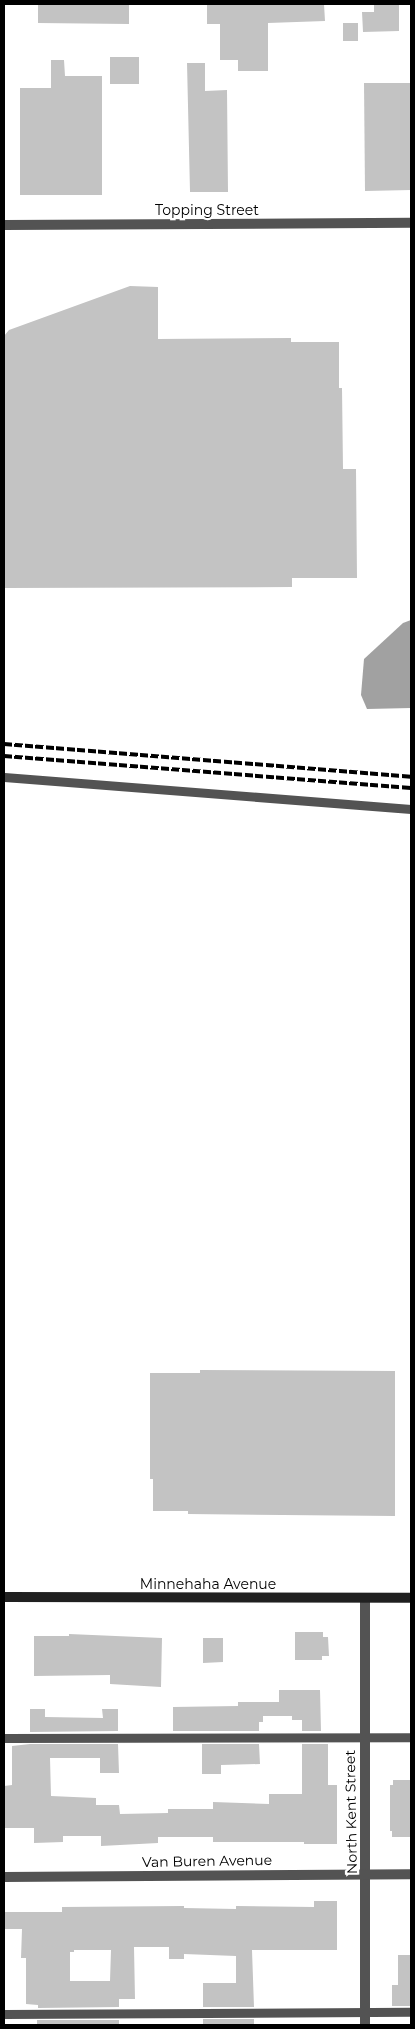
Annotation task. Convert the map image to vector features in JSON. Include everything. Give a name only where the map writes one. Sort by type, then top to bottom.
[{"type":"main road","name":"Minnehaha Avenue","points":[[4,1597],[411,1598]]},
{"type":"street","name":"Topping Street","points":[[4,225],[411,223]]},
{"type":"street","name":"North Kent Street","points":[[365,1598],[365,2025]]},
{"type":"street","name":"Van Buren Avenue","points":[[4,1877],[411,1874]]},
{"type":"lane","points":[[4,778],[411,810]]},
{"type":"lane","points":[[4,1738],[411,1737]]},
{"type":"lane","points":[[4,2014],[411,2012]]},
{"type":"shaded area","points":[[411,620],[411,708],[367,709],[361,695],[364,659],[403,623]]},
{"type":"building","points":[[38,4],[129,4],[129,24],[38,23]]},
{"type":"building","points":[[207,4],[324,4],[325,21],[268,23],[268,71],[238,71],[238,60],[220,60],[220,24],[207,24]]},
{"type":"building","points":[[374,4],[399,4],[399,31],[363,32],[362,12],[374,12]]},
{"type":"building","points":[[343,23],[358,23],[358,41],[343,41]]},
{"type":"building","points":[[110,57],[139,57],[139,84],[110,84]]},
{"type":"building","points":[[51,60],[64,60],[65,76],[102,76],[102,195],[20,195],[20,88],[51,88]]},
{"type":"building","points":[[187,63],[205,63],[205,91],[227,90],[228,192],[190,192]]},
{"type":"building","points":[[364,83],[411,83],[411,190],[365,191]]},
{"type":"building","points":[[130,286],[158,287],[158,339],[291,338],[291,342],[339,342],[339,388],[342,388],[343,469],[356,469],[357,578],[292,578],[292,587],[4,588],[4,336],[9,330]]},
{"type":"building","points":[[200,1370],[395,1371],[395,1516],[188,1514],[188,1511],[153,1511],[153,1479],[150,1479],[150,1373],[200,1373]]},
{"type":"building","points":[[295,1632],[323,1632],[323,1637],[328,1637],[329,1656],[322,1656],[322,1660],[295,1660]]},
{"type":"building","points":[[69,1634],[162,1638],[161,1687],[110,1684],[110,1675],[34,1676],[34,1636],[69,1636]]},
{"type":"building","points":[[203,1638],[223,1638],[223,1662],[203,1663]]},
{"type":"building","points":[[279,1690],[320,1690],[321,1731],[302,1731],[302,1720],[292,1720],[292,1716],[263,1716],[263,1722],[259,1722],[259,1731],[173,1731],[173,1707],[238,1706],[238,1702],[279,1702]]},
{"type":"building","points":[[30,1709],[45,1709],[45,1717],[103,1718],[102,1709],[118,1709],[118,1731],[30,1732]]},
{"type":"building","points":[[30,1744],[118,1744],[119,1773],[100,1773],[100,1758],[50,1758],[51,1796],[96,1798],[96,1805],[119,1805],[120,1814],[168,1813],[168,1809],[213,1809],[213,1802],[269,1804],[269,1794],[302,1794],[302,1744],[328,1744],[328,1785],[337,1785],[337,1844],[213,1842],[213,1837],[158,1837],[158,1843],[101,1846],[101,1836],[63,1836],[63,1842],[34,1843],[34,1828],[4,1828],[4,1786],[12,1785],[12,1746]]},
{"type":"building","points":[[202,1744],[259,1744],[260,1764],[221,1765],[221,1774],[202,1774]]},
{"type":"building","points":[[393,1780],[411,1780],[411,1837],[392,1837],[392,1831],[390,1831],[390,1785],[393,1785]]},
{"type":"building","points":[[314,1901],[337,1901],[337,1950],[252,1950],[254,2007],[203,2007],[203,1983],[236,1983],[236,1956],[184,1954],[184,1959],[169,1959],[169,1947],[134,1947],[135,1999],[119,1999],[119,2007],[38,2008],[38,2005],[26,2004],[26,1958],[21,1958],[22,1929],[4,1929],[4,1912],[62,1912],[62,1907],[184,1906],[184,1908],[236,1909],[236,1906],[314,1907]],"holes":[[[74,1950],[111,1950],[110,1981],[70,1981],[70,1952],[74,1952]]]},
{"type":"building","points":[[398,1955],[411,1955],[411,2006],[392,2006],[392,1985],[398,1985]]},
{"type":"building","points":[[203,2019],[254,2019],[254,2025],[203,2025]]},
{"type":"building","points":[[37,2020],[119,2020],[119,2025],[37,2025]]},
{"type":"railway","points":[[4,744],[411,777]]},
{"type":"railway","points":[[4,756],[411,788]]}]
